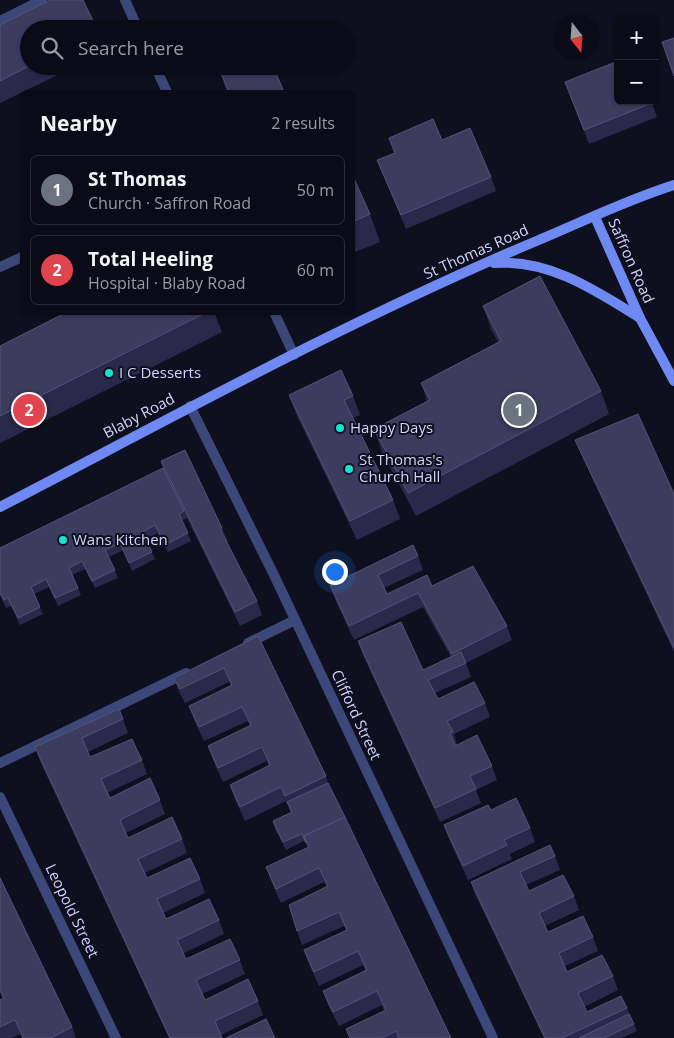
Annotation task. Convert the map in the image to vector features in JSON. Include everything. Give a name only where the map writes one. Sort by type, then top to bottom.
[{"type":"main road","name":"St Thomas Road","points":[[294,355],[482,264],[674,185]]},
{"type":"main road","name":"Saffron Road","points":[[595,217],[640,318],[674,381]]},
{"type":"main road","name":"Saffron Road","points":[[482,264],[513,262],[555,271],[577,280],[640,318]]},
{"type":"main road","name":"Blaby Road","points":[[0,507],[190,406],[294,355]]},
{"type":"street","points":[[0,21],[42,0]]},
{"type":"street","points":[[126,0],[134,20]]},
{"type":"street","points":[[160,75],[167,90]]},
{"type":"street","points":[[0,267],[20,258]]},
{"type":"street","points":[[275,315],[294,355]]},
{"type":"street","name":"Clifford Street","points":[[190,406],[295,620],[493,1038]]},
{"type":"street","points":[[241,646],[295,620]]},
{"type":"street","points":[[0,763],[196,668]]},
{"type":"street","name":"Leopold Street","points":[[0,797],[116,1038]]},
{"type":"building","points":[[50,0],[83,0],[93,20],[20,20],[20,71],[0,81],[0,25]]},
{"type":"building","points":[[674,38],[674,76],[662,42]]},
{"type":"building","points":[[614,63],[614,105],[647,105],[584,130],[565,82]]},
{"type":"building","points":[[222,75],[277,75],[283,90],[228,90]]},
{"type":"building","points":[[433,119],[442,140],[470,128],[491,177],[401,215],[377,160],[395,153],[389,138]]},
{"type":"building","points":[[355,181],[370,214],[355,221]]},
{"type":"building","points":[[540,276],[601,391],[408,493],[374,429],[430,400],[421,383],[501,341],[483,306]]},
{"type":"building","points":[[61,315],[201,315],[0,416],[0,346]]},
{"type":"building","name":"St Thomas's Church Hall","points":[[341,370],[353,396],[344,400],[393,500],[350,521],[289,395]]},
{"type":"building","points":[[638,414],[674,494],[674,648],[575,440]]},
{"type":"building","points":[[185,450],[222,528],[220,529],[257,601],[235,612],[161,461]]},
{"type":"building","points":[[163,468],[184,511],[179,514],[188,533],[165,545],[155,525],[143,532],[152,552],[129,563],[120,543],[105,550],[115,570],[92,581],[82,561],[69,568],[78,588],[55,598],[46,579],[31,587],[40,607],[18,618],[8,598],[4,600],[0,593],[0,548]]},
{"type":"building","points":[[413,545],[418,556],[378,575],[387,594],[427,575],[432,586],[473,566],[507,626],[452,654],[418,593],[349,626],[330,585]]},
{"type":"building","points":[[401,622],[423,670],[461,652],[466,663],[428,680],[438,699],[474,682],[485,703],[447,721],[453,732],[450,733],[455,746],[477,735],[492,766],[470,776],[476,789],[435,808],[358,641]]},
{"type":"building","points":[[258,636],[326,776],[285,796],[281,787],[240,807],[230,785],[270,765],[262,747],[218,768],[208,746],[251,725],[242,707],[199,727],[189,706],[232,685],[224,668],[180,689],[174,678]]},
{"type":"building","points":[[119,709],[123,719],[82,738],[90,757],[132,739],[142,760],[101,779],[110,798],[150,778],[160,800],[120,820],[128,838],[172,817],[182,839],[138,859],[147,878],[190,858],[200,879],[157,899],[166,919],[209,899],[219,920],[177,940],[186,959],[230,939],[240,960],[196,980],[205,1000],[248,979],[258,1001],[215,1021],[222,1038],[170,1038],[35,747]]},
{"type":"building","points":[[328,783],[345,817],[304,836],[306,843],[302,834],[283,842],[273,821],[292,812],[287,802]]},
{"type":"building","points":[[516,798],[530,828],[504,840],[507,845],[463,866],[444,825],[488,805],[491,810]]},
{"type":"building","points":[[345,817],[451,1038],[399,1038],[396,1031],[382,1038],[350,1038],[346,1029],[386,1010],[377,991],[333,1012],[323,991],[367,970],[358,951],[314,972],[304,950],[347,930],[339,912],[297,931],[289,905],[328,886],[319,868],[276,889],[266,867],[309,847],[304,836]]},
{"type":"building","points":[[550,845],[555,856],[520,872],[529,891],[563,875],[574,896],[539,913],[548,932],[583,916],[593,937],[559,953],[567,972],[602,955],[613,976],[578,993],[587,1012],[621,996],[627,1008],[562,1038],[545,1038],[471,882]]},
{"type":"building","points":[[0,878],[72,1027],[51,1038],[22,1038],[15,1020],[0,1027],[0,1000],[4,998],[0,989]]},
{"type":"building","points":[[629,1014],[634,1024],[604,1038],[579,1038]]},
{"type":"building","points":[[266,1019],[275,1038],[226,1038]]},
{"type":"place","name":"I C Desserts","points":[[109,373]]},
{"type":"place","name":"Total Heeling","points":[[29,410]]},
{"type":"place","name":"St Thomas","points":[[519,410]]},
{"type":"place","name":"Happy Days","points":[[340,428]]},
{"type":"place","name":"St Thomas's Church Hall","points":[[349,469]]},
{"type":"place","name":"Wans Kitchen","points":[[63,540]]}]
